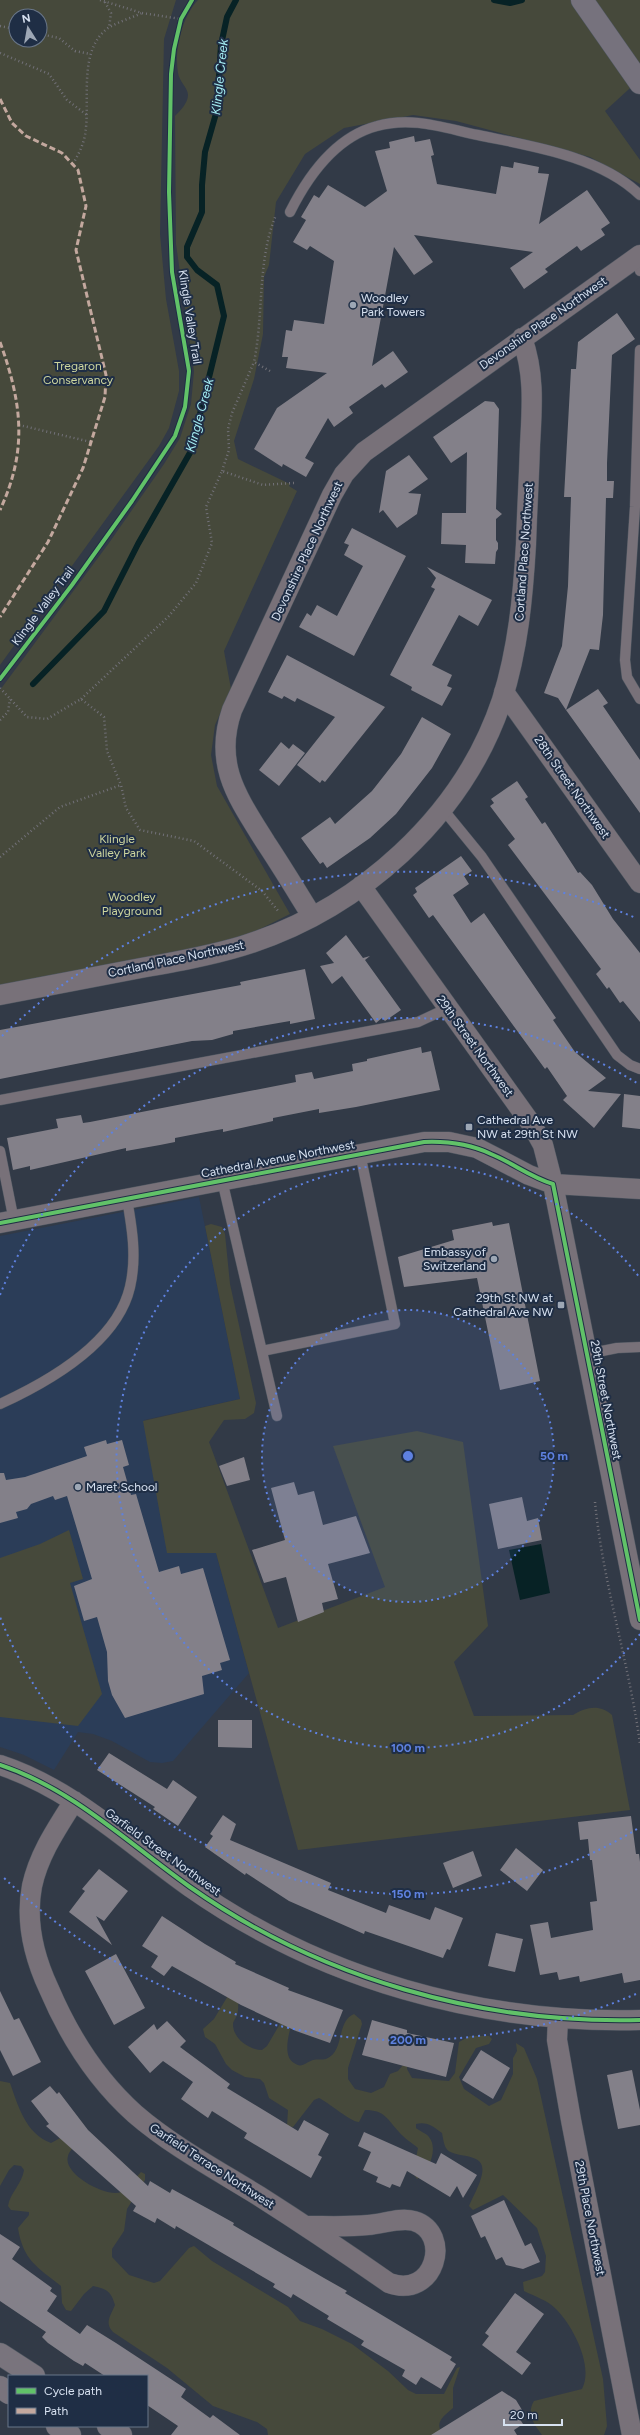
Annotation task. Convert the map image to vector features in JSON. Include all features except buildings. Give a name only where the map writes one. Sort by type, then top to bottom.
[{"type":"main road","points":[[582,0],[640,82]]},
{"type":"main road","points":[[0,2354],[32,2375]]},
{"type":"main road","points":[[58,2427],[70,2435]]},
{"type":"main road","points":[[109,2427],[121,2435]]},
{"type":"street","name":"Devonshire Place Northwest","points":[[312,916],[234,792],[226,762],[225,740],[229,720],[332,495],[344,474],[364,452],[522,338],[639,261]]},
{"type":"street","name":"Cortland Place Northwest","points":[[0,995],[216,953],[277,933],[312,916],[360,886],[398,857],[442,808],[484,741],[504,692],[518,637],[524,585],[532,383],[522,338]]},
{"type":"street","name":"28th Street Northwest","points":[[504,692],[640,883]]},
{"type":"street","name":"29th Street Northwest","points":[[360,886],[532,1125],[543,1145],[553,1184],[640,1620]]},
{"type":"street","name":"Cathedral Avenue Northwest","points":[[7,1222],[360,1153],[424,1142],[456,1143],[490,1153],[530,1175],[553,1184],[640,1189]]},
{"type":"street","name":"Garfield Street Northwest","points":[[0,1765],[32,1778],[74,1801],[213,1902],[258,1928],[317,1958],[357,1974],[426,1996],[501,2011],[593,2021],[640,2020]]},
{"type":"street","name":"Garfield Terrace Northwest","points":[[74,1801],[51,1837],[39,1862],[32,1888],[30,1911],[31,1934],[37,1961],[68,2030],[99,2074],[136,2114],[180,2147],[307,2226],[389,2282],[399,2286],[410,2286],[428,2274],[435,2263],[432,2239],[424,2227],[414,2221],[402,2220],[369,2225],[307,2226]]},
{"type":"street","name":"29th Place Northwest","points":[[558,2018],[557,2040],[569,2113],[630,2426],[619,2435]]},
{"type":"lane","points":[[290,212],[304,184],[331,152],[352,137],[376,126],[398,122],[425,122],[550,150],[626,182],[640,196]]},
{"type":"lane","points":[[640,350],[635,507],[625,660],[627,676],[640,699]]},
{"type":"lane","points":[[442,808],[482,858],[617,1055],[630,1065],[640,1069]]},
{"type":"lane","points":[[0,1100],[418,1022],[448,1008]]},
{"type":"lane","points":[[0,1151],[7,1222]]},
{"type":"lane","points":[[262,1351],[395,1324],[360,1153]]},
{"type":"lane","points":[[222,1180],[277,1416]]},
{"type":"lane","points":[[0,1404],[28,1392],[74,1362],[113,1324],[130,1288],[134,1252],[127,1199]]},
{"type":"lane","points":[[587,1354],[617,1348],[640,1347]]},
{"type":"path","points":[[100,0],[142,13],[181,19]]},
{"type":"path","points":[[105,2],[111,14],[109,28]]},
{"type":"path","points":[[73,164],[85,136],[87,115],[87,74],[90,54],[102,35],[109,28],[142,13]]},
{"type":"path","points":[[179,26],[184,13]]},
{"type":"path","points":[[48,36],[59,38],[75,51],[90,54]]},
{"type":"path","points":[[0,53],[49,74],[67,100],[87,115]]},
{"type":"path","points":[[0,688],[28,717],[47,719],[81,699],[168,616],[196,584],[212,543],[206,507],[222,471],[229,450],[228,429],[232,413],[254,362],[269,233],[278,211],[290,212]]},
{"type":"path","points":[[254,362],[270,371]]},
{"type":"path","points":[[19,425],[91,442]]},
{"type":"path","points":[[222,471],[263,484],[294,483]]},
{"type":"path","points":[[0,720],[8,712],[10,698]]},
{"type":"path","points":[[81,699],[104,717],[107,751],[121,785],[126,808],[140,830],[194,841],[262,891],[280,913]]},
{"type":"path","points":[[0,856],[60,807],[121,785]]},
{"type":"path","points":[[594,1501],[601,1557],[629,1678],[640,1744]]},
{"type":"shaded area","name":"Maret School","points":[[199,1197],[240,1399],[144,1420],[216,1553],[249,1673],[173,1761],[162,1763],[150,1762],[112,1741],[93,1734],[78,1732],[54,1770],[24,1755],[0,1747],[0,1236]]},
{"type":"shaded area","points":[[541,1544],[550,1593],[520,1600],[509,1550]]},
{"type":"green space","name":"Tregaron Conservancy","points":[[0,0],[176,0],[164,39],[160,234],[166,299],[179,371],[179,391],[169,428],[159,446],[0,665]]},
{"type":"green space","points":[[198,0],[640,0],[640,79],[605,111],[640,160],[640,184],[590,157],[456,121],[413,115],[344,128],[305,154],[276,202],[269,265],[264,277],[263,334],[254,379],[234,441],[238,459],[290,484],[289,486],[297,491],[224,651],[231,689],[215,725],[211,755],[217,786],[290,914],[246,936],[192,950],[0,987],[0,690],[109,543],[164,464],[180,438],[191,404],[194,371],[176,244],[175,116],[188,98],[188,92],[178,73],[178,44],[180,34],[188,15]]},
{"type":"green space","points":[[211,1224],[222,1227],[225,1234],[230,1284],[256,1403],[254,1413],[245,1419],[224,1420],[209,1442],[278,1628],[385,1587],[333,1446],[417,1431],[463,1442],[488,1626],[454,1662],[474,1716],[573,1715],[583,1710],[593,1708],[603,1709],[612,1715],[630,1810],[298,1850],[216,1553],[167,1553],[143,1421],[240,1399],[205,1226]]},
{"type":"green space","points":[[69,1530],[83,1579],[70,1583],[102,1694],[78,1726],[0,1717],[0,1558],[40,1544]]},
{"type":"green space","points":[[229,1994],[238,1996],[238,2013],[233,2023],[235,2034],[242,2042],[252,2048],[262,2050],[267,2046],[297,1995],[300,2000],[289,2033],[287,2051],[289,2058],[297,2065],[313,2060],[326,2059],[332,2055],[336,2050],[345,2023],[348,2018],[354,2014],[361,2020],[362,2024],[348,2068],[348,2079],[355,2089],[371,2093],[384,2087],[390,2074],[398,2071],[409,2058],[407,2069],[412,2078],[449,2081],[455,2073],[459,2042],[470,2036],[489,2036],[492,2039],[489,2044],[476,2048],[459,2077],[464,2089],[489,2106],[501,2100],[513,2074],[513,2058],[517,2051],[516,2043],[524,2048],[537,2079],[603,2379],[607,2426],[604,2435],[542,2435],[532,2419],[531,2410],[534,2401],[582,2389],[585,2380],[584,2358],[569,2325],[556,2309],[541,2299],[524,2291],[523,2282],[542,2276],[545,2272],[546,2256],[537,2228],[503,2195],[473,2210],[469,2206],[480,2182],[482,2166],[475,2158],[450,2152],[445,2147],[442,2133],[430,2125],[424,2123],[416,2124],[416,2128],[429,2137],[433,2148],[431,2160],[425,2172],[417,2179],[413,2173],[418,2148],[401,2134],[385,2116],[377,2112],[365,2110],[359,2122],[345,2116],[319,2098],[314,2100],[293,2127],[287,2126],[288,2110],[269,2098],[264,2083],[260,2079],[245,2077],[232,2070],[226,2064],[215,2044],[205,2037],[203,2029],[214,2019]]},
{"type":"green space","points":[[0,2081],[10,2083],[24,2118],[35,2133],[42,2139],[51,2143],[75,2130],[79,2141],[68,2156],[68,2163],[78,2177],[87,2183],[106,2191],[114,2193],[121,2192],[141,2172],[145,2174],[145,2180],[127,2209],[124,2231],[112,2249],[112,2257],[129,2275],[154,2283],[160,2281],[189,2248],[194,2246],[212,2261],[288,2307],[300,2321],[322,2329],[352,2344],[388,2371],[408,2390],[416,2394],[444,2394],[457,2368],[460,2367],[453,2388],[453,2408],[443,2417],[439,2427],[443,2435],[268,2435],[267,2429],[257,2422],[213,2406],[167,2368],[113,2332],[110,2329],[109,2322],[115,2305],[108,2291],[93,2286],[84,2294],[71,2311],[66,2310],[62,2303],[61,2286],[32,2262],[23,2248],[18,2228],[29,2215],[29,2212],[11,2210],[8,2206],[9,2201],[23,2175],[24,2170],[21,2166],[14,2165],[9,2170],[0,2186]]},
{"type":"waterway","name":"Klingle Creek","points":[[33,684],[104,611],[138,544],[191,451],[224,316],[217,285],[197,270],[187,257],[187,247],[202,212],[202,185],[205,152],[217,110],[221,45],[227,17],[236,0]]},
{"type":"waterway","name":"Klingle Creek","points":[[494,0],[510,3],[522,0]]},
{"type":"marked path","points":[[0,99],[12,123],[26,136],[62,153],[78,170],[86,206],[76,250],[106,375],[105,397],[83,468],[48,542],[0,617]]},
{"type":"marked path","points":[[0,342],[13,386],[19,426],[15,467],[9,488],[0,510]]},
{"type":"cycle path","name":"Klingle Valley Trail","points":[[0,679],[72,585],[132,501],[175,436],[185,407],[189,371],[172,272],[169,192],[171,74],[174,49],[181,19],[192,0]]},
{"type":"cycle path","points":[[0,1223],[424,1142],[442,1142],[475,1148],[499,1158],[537,1178],[553,1184],[640,1620]]},
{"type":"cycle path","points":[[0,1765],[27,1775],[76,1803],[99,1818],[190,1887],[240,1919],[293,1947],[348,1971],[404,1990],[462,2004],[521,2014],[580,2019],[640,2020]]},
{"type":"place","name":"Woodley Park Towers","points":[[353,305]]},
{"type":"place","name":"Cathedral Ave NW at 29th St NW","points":[[469,1127]]},
{"type":"place","name":"Embassy of Switzerland","points":[[494,1259]]},
{"type":"place","name":"29th St NW at Cathedral Ave NW","points":[[561,1305]]},
{"type":"place","name":"Maret School","points":[[78,1487]]},
{"type":"park label","name":"Klingle Valley Park","points":[[117,846]]},
{"type":"park label","name":"Woodley Playground","points":[[132,904]]}]
